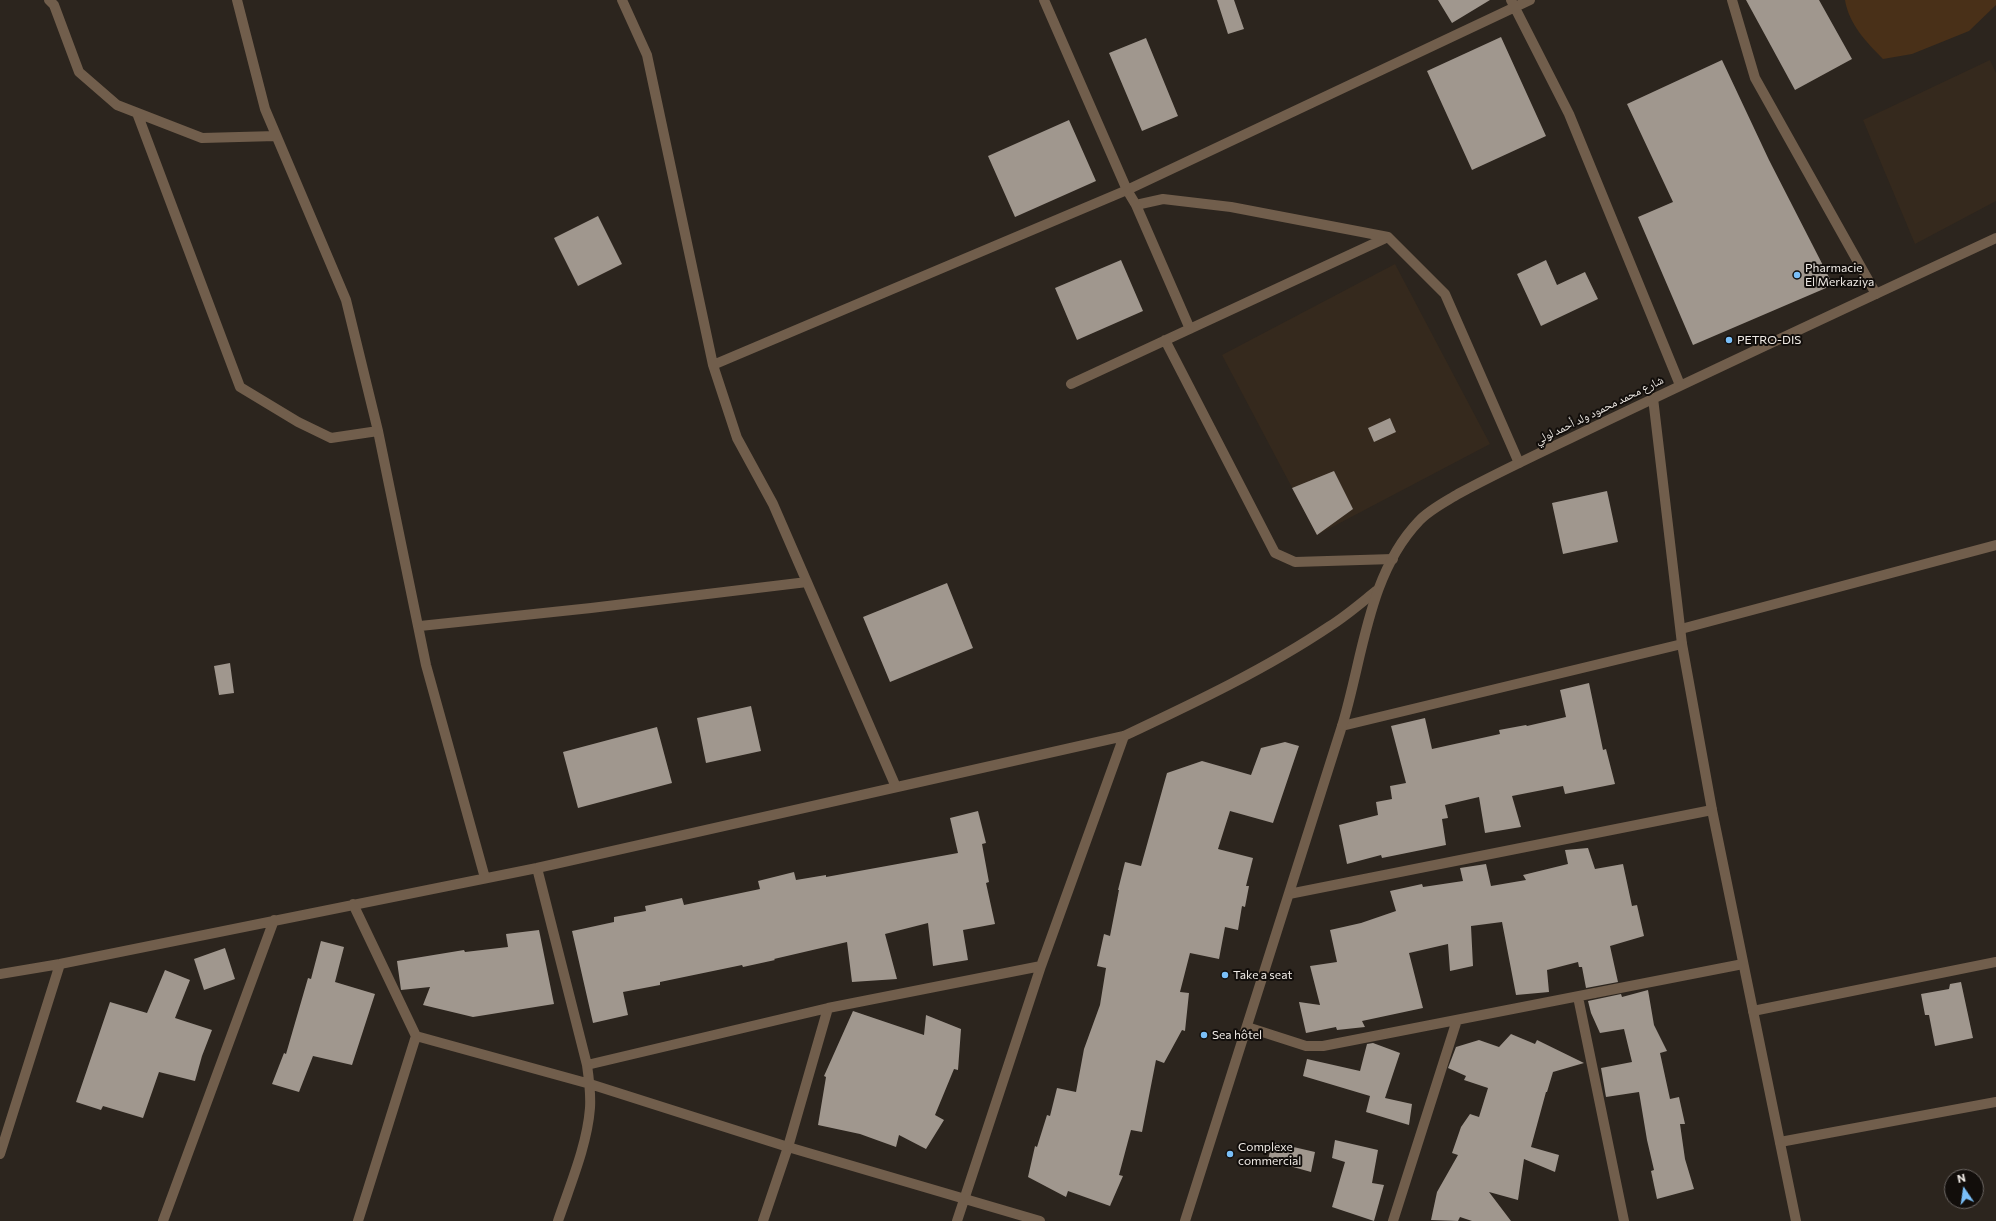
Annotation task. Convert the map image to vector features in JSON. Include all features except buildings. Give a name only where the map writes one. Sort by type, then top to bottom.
[{"type":"street","points":[[49,0],[54,5],[79,72],[117,105],[202,138],[276,136]]},
{"type":"street","points":[[237,0],[265,109],[346,300],[378,431],[420,626],[426,666],[485,878]]},
{"type":"street","points":[[622,0],[647,55],[714,365],[738,438],[772,504],[896,787]]},
{"type":"street","points":[[1044,0],[1126,190],[1136,205],[1190,329]]},
{"type":"street","points":[[714,365],[1126,190],[1513,4],[1530,0]]},
{"type":"street","points":[[1732,0],[1755,78],[1876,294]]},
{"type":"street","points":[[1513,4],[1568,114],[1680,385]]},
{"type":"street","points":[[137,113],[240,387],[298,422],[331,438],[378,431]]},
{"type":"street","points":[[1136,205],[1163,199],[1231,207],[1388,237],[1445,294],[1519,463]]},
{"type":"street","points":[[1072,384],[1388,237]]},
{"type":"street","name":"شارع محمد محمود ولد أحمد لولي","points":[[1185,1221],[1352,694],[1376,591],[1403,541],[1420,520],[1461,493],[1519,463],[1680,385],[1996,238]]},
{"type":"street","points":[[1165,340],[1275,553],[1295,562],[1393,558]]},
{"type":"street","points":[[1653,398],[1682,644],[1712,810],[1796,1221]]},
{"type":"street","points":[[1681,629],[1996,545]]},
{"type":"street","points":[[420,626],[591,608],[807,582]]},
{"type":"street","points":[[0,974],[60,964],[537,868],[1124,736],[1178,711],[1292,650],[1331,626],[1376,591]]},
{"type":"street","points":[[1342,726],[1682,644]]},
{"type":"street","points":[[957,1221],[1041,966],[1124,736]]},
{"type":"street","points":[[1289,894],[1712,810]]},
{"type":"street","points":[[537,868],[587,1065],[590,1084],[590,1108],[586,1133],[558,1221]]},
{"type":"street","points":[[354,904],[416,1036],[358,1221]]},
{"type":"street","points":[[163,1221],[274,920]]},
{"type":"street","points":[[1753,1011],[1996,962]]},
{"type":"street","points":[[0,1154],[60,964]]},
{"type":"street","points":[[1247,1027],[1306,1046],[1323,1046],[1743,964]]},
{"type":"street","points":[[587,1065],[828,1008],[1041,966]]},
{"type":"street","points":[[1578,996],[1624,1221]]},
{"type":"street","points":[[764,1221],[788,1147],[828,1008]]},
{"type":"street","points":[[1393,1221],[1457,1020]]},
{"type":"street","points":[[416,1036],[590,1084],[788,1147],[1040,1221]]},
{"type":"street","points":[[1780,1142],[1996,1102]]},
{"type":"shaded area","points":[[1845,0],[1996,0],[1996,5],[1969,31],[1912,54],[1883,59],[1870,46],[1854,25]]},
{"type":"shaded area","points":[[1990,60],[1996,73],[1996,201],[1915,244],[1863,120]]},
{"type":"shaded area","points":[[1395,264],[1490,444],[1317,535],[1222,355]]},
{"type":"place","name":"Pharmacie El Merkaziya","points":[[1797,275]]},
{"type":"place","name":"PETRO-DIS","points":[[1729,340]]},
{"type":"place","name":"Take a seat","points":[[1225,975]]},
{"type":"place","name":"Sea hôtel","points":[[1204,1035]]},
{"type":"place","name":"Complexe commercial","points":[[1230,1154]]}]
